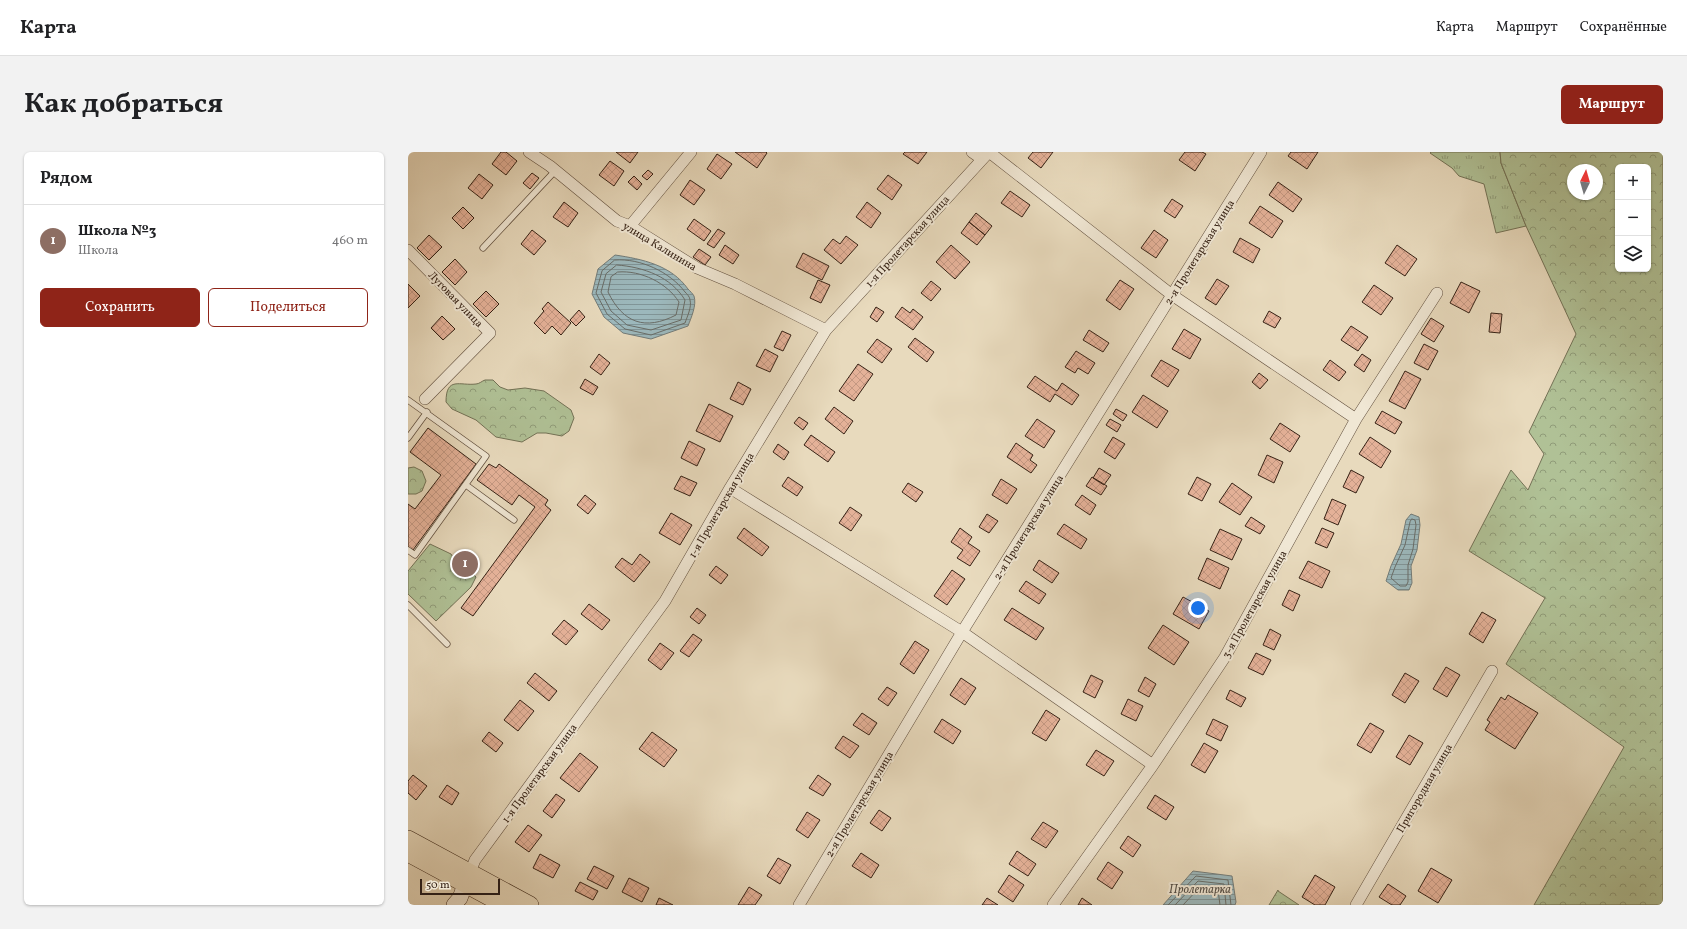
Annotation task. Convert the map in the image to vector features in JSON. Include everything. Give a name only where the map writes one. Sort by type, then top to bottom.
[{"type":"main road","points":[[408,840],[468,878],[504,905]]},
{"type":"main road","points":[[408,853],[530,905]]},
{"type":"street","name":"улица Калинина","points":[[529,152],[555,170],[617,221],[630,226],[697,268],[735,284],[826,330]]},
{"type":"street","points":[[630,226],[691,152]]},
{"type":"street","points":[[972,152],[987,154],[1172,295],[1356,419]]},
{"type":"street","name":"2-я Пролетарская улица","points":[[799,905],[962,632],[1261,152]]},
{"type":"street","name":"1-я Пролетарская улица","points":[[468,878],[475,860],[665,601],[730,488],[826,330],[987,154]]},
{"type":"street","name":"Луговая улица","points":[[408,250],[490,333],[425,399]]},
{"type":"street","name":"3-я Пролетарская улица","points":[[1053,905],[1153,765],[1225,657],[1356,419],[1437,293]]},
{"type":"street","points":[[730,488],[962,632],[1153,765]]},
{"type":"street","name":"Пригородная улица","points":[[1356,905],[1492,671]]},
{"type":"street","points":[[454,905],[460,898],[468,878]]},
{"type":"lane","points":[[483,248],[555,170]]},
{"type":"lane","points":[[408,400],[427,412],[486,456],[415,555],[408,550]]},
{"type":"lane","points":[[408,438],[427,412]]},
{"type":"lane","points":[[466,485],[514,520]]},
{"type":"lane","points":[[408,605],[448,644]]},
{"type":"green space","points":[[1500,152],[1501,163],[1526,226],[1496,233],[1484,184],[1459,176],[1452,168],[1430,153]]},
{"type":"green space","points":[[1500,152],[1663,152],[1663,905],[1534,905],[1624,747],[1506,664],[1545,598],[1469,551],[1511,470],[1528,490],[1544,454],[1529,432],[1576,334],[1526,226],[1501,163]]},
{"type":"green space","points":[[485,380],[493,380],[500,387],[508,390],[525,388],[544,391],[571,410],[574,418],[569,431],[562,436],[537,433],[522,442],[496,437],[476,420],[452,409],[446,402],[448,388],[451,385],[477,384]]},
{"type":"green space","points":[[414,467],[422,471],[426,481],[422,491],[416,494],[408,494],[408,468]]},
{"type":"green space","points":[[430,544],[451,554],[459,567],[471,572],[476,577],[471,587],[436,621],[408,594],[408,571]]},
{"type":"green space","points":[[1278,891],[1299,905],[1269,905]]},
{"type":"water","points":[[615,255],[655,264],[673,274],[681,281],[693,294],[695,300],[688,326],[651,339],[623,333],[604,317],[592,294],[598,269]]},
{"type":"water","points":[[1411,514],[1419,517],[1420,525],[1417,550],[1411,566],[1412,583],[1409,590],[1398,590],[1386,581],[1401,544],[1406,520]]},
{"type":"water","name":"Пролетарка","points":[[1193,871],[1232,876],[1236,902],[1235,905],[1163,905]]},
{"type":"building","points":[[501,152],[506,152],[517,161],[506,175],[492,164]]},
{"type":"building","points":[[616,152],[638,152],[630,163]]},
{"type":"building","points":[[735,152],[766,152],[767,153],[757,168]]},
{"type":"building","points":[[905,152],[927,152],[918,164],[903,154]]},
{"type":"building","points":[[1033,152],[1053,152],[1041,168],[1028,158]]},
{"type":"building","points":[[1185,152],[1202,152],[1206,154],[1195,171],[1179,160]]},
{"type":"building","points":[[1291,152],[1318,152],[1307,169],[1288,156]]},
{"type":"building","points":[[717,154],[732,164],[721,179],[707,169]]},
{"type":"building","points":[[610,161],[624,171],[614,186],[599,175]]},
{"type":"building","points":[[648,170],[653,174],[647,180],[642,176]]},
{"type":"building","points":[[532,173],[539,178],[530,189],[523,183]]},
{"type":"building","points":[[479,174],[493,185],[482,199],[468,188]]},
{"type":"building","points":[[888,175],[902,185],[892,200],[877,189]]},
{"type":"building","points":[[634,176],[642,184],[637,190],[628,182]]},
{"type":"building","points":[[690,180],[705,190],[694,205],[680,195]]},
{"type":"building","points":[[1278,182],[1302,199],[1293,212],[1269,195]]},
{"type":"building","points":[[1010,191],[1030,205],[1022,217],[1001,203]]},
{"type":"building","points":[[1172,199],[1183,206],[1175,218],[1164,211]]},
{"type":"building","points":[[564,202],[578,213],[568,227],[553,217]]},
{"type":"building","points":[[867,202],[881,213],[871,228],[856,217]]},
{"type":"building","points":[[1260,206],[1283,221],[1272,238],[1249,223]]},
{"type":"building","points":[[463,207],[474,218],[463,229],[452,218]]},
{"type":"building","points":[[976,213],[992,226],[985,235],[969,222]]},
{"type":"building","points":[[694,219],[711,231],[704,241],[687,229]]},
{"type":"building","points":[[969,222],[985,235],[977,245],[961,233]]},
{"type":"building","points":[[718,229],[725,233],[714,248],[707,244]]},
{"type":"building","points":[[532,230],[546,241],[534,255],[521,244]]},
{"type":"building","points":[[1154,230],[1168,240],[1156,258],[1141,248]]},
{"type":"building","points":[[429,235],[442,247],[429,260],[417,248]]},
{"type":"building","points":[[846,236],[858,245],[841,264],[824,250],[833,239],[840,244]]},
{"type":"building","points":[[1240,238],[1260,249],[1253,263],[1233,252]]},
{"type":"building","points":[[725,245],[739,255],[733,264],[719,255]]},
{"type":"building","points":[[951,245],[970,262],[955,279],[936,262]]},
{"type":"building","points":[[1397,245],[1417,259],[1405,276],[1385,263]]},
{"type":"building","points":[[699,249],[711,257],[705,265],[693,257]]},
{"type":"building","points":[[803,253],[829,266],[822,280],[796,267]]},
{"type":"building","points":[[455,259],[467,272],[455,285],[442,272]]},
{"type":"building","points":[[1217,279],[1229,286],[1216,305],[1205,298]]},
{"type":"building","points":[[818,280],[830,285],[821,303],[810,298]]},
{"type":"building","points":[[1120,280],[1134,289],[1120,310],[1106,300]]},
{"type":"building","points":[[931,281],[941,289],[931,301],[921,293]]},
{"type":"building","points":[[1461,282],[1480,291],[1469,313],[1450,303]]},
{"type":"building","points":[[408,284],[420,296],[408,308]]},
{"type":"building","points":[[1374,285],[1393,298],[1381,315],[1362,302]]},
{"type":"building","points":[[486,291],[499,304],[486,317],[473,304]]},
{"type":"building","points":[[548,302],[571,323],[561,335],[552,326],[545,334],[534,323],[544,311],[542,309]]},
{"type":"building","points":[[876,307],[884,312],[877,322],[870,317]]},
{"type":"building","points":[[902,307],[910,313],[913,309],[923,317],[913,330],[895,317]]},
{"type":"building","points":[[579,310],[585,317],[576,326],[570,320]]},
{"type":"building","points":[[1269,311],[1281,318],[1275,328],[1263,322]]},
{"type":"building","points":[[1491,313],[1502,314],[1500,333],[1489,332]]},
{"type":"building","points":[[442,316],[455,329],[443,340],[431,328]]},
{"type":"building","points":[[1431,318],[1444,326],[1434,342],[1421,334]]},
{"type":"building","points":[[1351,326],[1368,337],[1358,351],[1341,340]]},
{"type":"building","points":[[1184,329],[1201,339],[1190,359],[1172,349]]},
{"type":"building","points":[[1089,330],[1109,343],[1103,352],[1083,340]]},
{"type":"building","points":[[782,331],[791,335],[783,351],[774,347]]},
{"type":"building","points":[[915,338],[934,352],[927,362],[908,347]]},
{"type":"building","points":[[877,339],[892,349],[882,363],[867,352]]},
{"type":"building","points":[[1424,344],[1438,351],[1428,370],[1414,363]]},
{"type":"building","points":[[765,349],[778,356],[770,372],[756,366]]},
{"type":"building","points":[[1076,351],[1095,363],[1088,374],[1078,368],[1075,373],[1065,367]]},
{"type":"building","points":[[599,354],[610,363],[601,375],[590,367]]},
{"type":"building","points":[[1362,354],[1371,360],[1364,372],[1354,365]]},
{"type":"building","points":[[1161,360],[1179,370],[1168,387],[1151,376]]},
{"type":"building","points":[[1330,360],[1346,372],[1339,381],[1323,370]]},
{"type":"building","points":[[858,364],[873,374],[854,401],[839,391]]},
{"type":"building","points":[[1405,371],[1421,379],[1405,409],[1389,401]]},
{"type":"building","points":[[1259,373],[1268,380],[1260,389],[1252,382]]},
{"type":"building","points":[[1035,376],[1057,391],[1062,383],[1079,395],[1072,405],[1055,394],[1050,402],[1027,387]]},
{"type":"building","points":[[585,379],[598,387],[593,395],[580,388]]},
{"type":"building","points":[[738,382],[751,389],[743,405],[730,399]]},
{"type":"building","points":[[1143,395],[1168,411],[1157,428],[1132,412]]},
{"type":"building","points":[[709,404],[733,416],[720,442],[696,431]]},
{"type":"building","points":[[834,407],[853,421],[844,434],[825,419]]},
{"type":"building","points":[[1116,409],[1127,415],[1123,421],[1113,414]]},
{"type":"building","points":[[1382,411],[1402,422],[1395,434],[1375,423]]},
{"type":"building","points":[[799,417],[808,423],[803,430],[794,423]]},
{"type":"building","points":[[1037,419],[1055,431],[1044,448],[1025,436]]},
{"type":"building","points":[[1110,419],[1121,425],[1117,432],[1106,425]]},
{"type":"building","points":[[1280,423],[1300,436],[1290,452],[1270,439]]},
{"type":"building","points":[[428,428],[476,464],[413,550],[408,547],[408,504],[415,509],[441,475],[410,452]]},
{"type":"building","points":[[811,435],[835,452],[828,462],[804,445]]},
{"type":"building","points":[[1113,437],[1125,444],[1115,459],[1104,452]]},
{"type":"building","points":[[1370,437],[1391,451],[1381,468],[1359,454]]},
{"type":"building","points":[[689,441],[705,449],[697,466],[681,458]]},
{"type":"building","points":[[1016,443],[1033,455],[1030,460],[1037,465],[1031,473],[1007,457]]},
{"type":"building","points":[[778,444],[789,452],[784,460],[773,452]]},
{"type":"building","points":[[1267,455],[1283,462],[1274,483],[1258,475]]},
{"type":"building","points":[[489,464],[496,468],[499,464],[548,500],[545,505],[551,510],[473,616],[461,608],[535,507],[519,495],[512,505],[477,480]]},
{"type":"building","points":[[1099,468],[1111,475],[1104,485],[1093,478]]},
{"type":"building","points":[[1351,470],[1364,477],[1356,493],[1343,487]]},
{"type":"building","points":[[681,476],[697,483],[690,496],[674,489]]},
{"type":"building","points":[[788,477],[803,487],[797,496],[782,486]]},
{"type":"building","points":[[1092,477],[1107,486],[1101,495],[1086,486]]},
{"type":"building","points":[[1197,477],[1211,484],[1202,501],[1188,494]]},
{"type":"building","points":[[1001,479],[1017,489],[1007,504],[992,495]]},
{"type":"building","points":[[908,483],[923,492],[916,502],[902,492]]},
{"type":"building","points":[[1232,483],[1252,497],[1240,515],[1219,502]]},
{"type":"building","points":[[585,495],[596,504],[588,514],[577,505]]},
{"type":"building","points":[[1082,495],[1096,505],[1090,515],[1075,505]]},
{"type":"building","points":[[1332,499],[1346,505],[1338,525],[1324,519]]},
{"type":"building","points":[[850,507],[862,515],[851,531],[839,523]]},
{"type":"building","points":[[671,513],[692,525],[680,545],[659,533]]},
{"type":"building","points":[[987,514],[998,521],[989,533],[979,527]]},
{"type":"building","points":[[1251,517],[1265,526],[1260,534],[1245,526]]},
{"type":"building","points":[[1064,524],[1087,539],[1081,549],[1057,534]]},
{"type":"building","points":[[744,528],[769,547],[762,556],[737,538]]},
{"type":"building","points":[[960,528],[972,537],[968,543],[980,551],[970,566],[957,558],[963,550],[951,542]]},
{"type":"building","points":[[1322,528],[1334,533],[1327,548],[1315,543]]},
{"type":"building","points":[[1220,529],[1242,539],[1232,560],[1210,550]]},
{"type":"building","points":[[640,554],[650,562],[634,582],[615,567],[622,558],[632,565]]},
{"type":"building","points":[[1207,558],[1229,568],[1220,589],[1198,579]]},
{"type":"building","points":[[1039,560],[1059,573],[1052,583],[1033,570]]},
{"type":"building","points":[[1308,561],[1330,571],[1322,588],[1299,578]]},
{"type":"building","points":[[716,566],[728,575],[721,584],[709,575]]},
{"type":"building","points":[[952,570],[965,579],[947,605],[934,596]]},
{"type":"building","points":[[1026,581],[1046,594],[1039,604],[1019,591]]},
{"type":"building","points":[[1289,590],[1300,595],[1293,611],[1282,605]]},
{"type":"building","points":[[1183,597],[1209,611],[1199,629],[1173,614]]},
{"type":"building","points":[[589,604],[610,620],[602,630],[581,614]]},
{"type":"building","points":[[697,608],[706,615],[699,624],[690,617]]},
{"type":"building","points":[[1012,608],[1044,628],[1036,640],[1004,620]]},
{"type":"building","points":[[1482,612],[1496,620],[1483,643],[1469,634]]},
{"type":"building","points":[[564,620],[578,631],[566,645],[552,634]]},
{"type":"building","points":[[1163,625],[1189,642],[1174,665],[1148,648]]},
{"type":"building","points":[[1270,629],[1281,635],[1274,650],[1263,645]]},
{"type":"building","points":[[693,634],[702,640],[689,657],[680,651]]},
{"type":"building","points":[[915,641],[929,650],[914,674],[900,664]]},
{"type":"building","points":[[660,643],[674,653],[661,670],[648,660]]},
{"type":"building","points":[[1256,653],[1271,660],[1263,675],[1248,668]]},
{"type":"building","points":[[1446,667],[1460,675],[1447,697],[1433,689]]},
{"type":"building","points":[[535,673],[557,691],[549,701],[527,683]]},
{"type":"building","points":[[1405,673],[1419,681],[1405,703],[1392,695]]},
{"type":"building","points":[[1091,675],[1103,681],[1095,698],[1083,692]]},
{"type":"building","points":[[1145,677],[1156,684],[1149,697],[1138,691]]},
{"type":"building","points":[[961,678],[976,688],[965,705],[950,695]]},
{"type":"building","points":[[887,687],[897,693],[888,706],[878,699]]},
{"type":"building","points":[[1230,690],[1246,698],[1241,707],[1226,699]]},
{"type":"building","points":[[1508,695],[1538,713],[1515,749],[1485,730],[1490,722],[1487,720],[1501,697],[1505,700]]},
{"type":"building","points":[[1128,699],[1143,706],[1136,721],[1121,714]]},
{"type":"building","points":[[520,700],[534,711],[518,731],[504,720]]},
{"type":"building","points":[[1046,710],[1060,719],[1046,741],[1032,733]]},
{"type":"building","points":[[862,713],[877,723],[869,735],[853,725]]},
{"type":"building","points":[[942,719],[961,731],[953,744],[934,732]]},
{"type":"building","points":[[1213,719],[1228,726],[1221,741],[1206,734]]},
{"type":"building","points":[[1370,723],[1384,731],[1371,753],[1357,745]]},
{"type":"building","points":[[489,732],[503,743],[496,752],[482,741]]},
{"type":"building","points":[[652,732],[677,750],[664,767],[639,749]]},
{"type":"building","points":[[1409,735],[1423,743],[1410,765],[1396,757]]},
{"type":"building","points":[[843,736],[859,746],[850,758],[835,748]]},
{"type":"building","points":[[1204,743],[1218,751],[1205,773],[1191,765]]},
{"type":"building","points":[[1096,750],[1114,761],[1104,776],[1086,765]]},
{"type":"building","points":[[580,753],[598,767],[579,792],[560,778]]},
{"type":"building","points":[[413,775],[427,786],[416,800],[408,793],[408,781]]},
{"type":"building","points":[[818,775],[831,784],[823,796],[809,788]]},
{"type":"building","points":[[447,785],[459,793],[452,805],[439,797]]},
{"type":"building","points":[[556,794],[565,800],[552,818],[543,811]]},
{"type":"building","points":[[1155,795],[1174,807],[1166,820],[1147,808]]},
{"type":"building","points":[[879,810],[891,818],[882,831],[870,823]]},
{"type":"building","points":[[807,812],[820,820],[808,838],[796,830]]},
{"type":"building","points":[[1043,822],[1058,831],[1046,848],[1031,839]]},
{"type":"building","points":[[528,825],[542,835],[529,852],[515,842]]},
{"type":"building","points":[[1128,836],[1141,845],[1133,857],[1120,848]]},
{"type":"building","points":[[1017,851],[1036,864],[1028,876],[1009,864]]},
{"type":"building","points":[[861,853],[879,865],[871,878],[852,866]]},
{"type":"building","points":[[540,854],[560,865],[553,878],[533,868]]},
{"type":"building","points":[[778,858],[791,865],[780,884],[767,876]]},
{"type":"building","points":[[1108,862],[1123,872],[1112,889],[1097,879]]},
{"type":"building","points":[[594,866],[614,876],[607,889],[587,879]]},
{"type":"building","points":[[1431,868],[1452,880],[1438,903],[1418,891]]},
{"type":"building","points":[[1009,875],[1024,885],[1013,902],[998,892]]},
{"type":"building","points":[[1315,875],[1335,887],[1325,905],[1315,905],[1302,897]]},
{"type":"building","points":[[629,878],[649,888],[642,902],[622,892]]},
{"type":"building","points":[[580,882],[598,891],[593,900],[575,891]]},
{"type":"building","points":[[1388,884],[1406,896],[1400,905],[1392,905],[1379,897]]},
{"type":"building","points":[[749,887],[762,895],[755,905],[738,905]]},
{"type":"building","points":[[659,898],[673,905],[656,905]]},
{"type":"building","points":[[987,898],[998,905],[982,905]]},
{"type":"building","points":[[1082,898],[1092,905],[1078,905]]},
{"type":"place","name":"Школа №3","points":[[465,564]]}]
